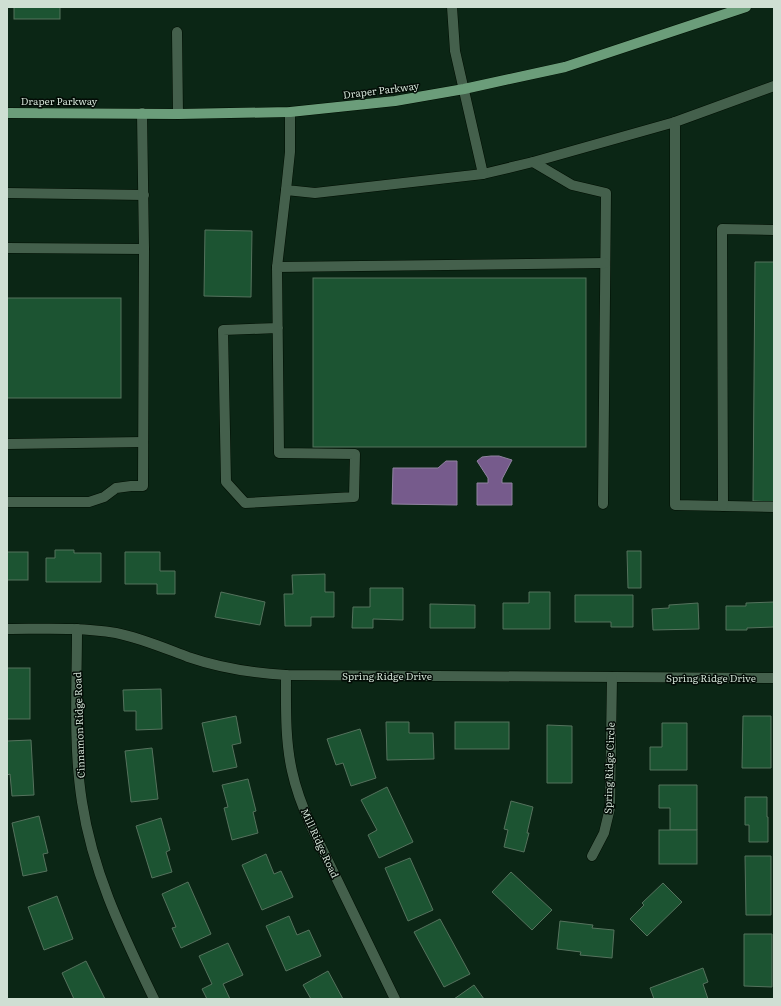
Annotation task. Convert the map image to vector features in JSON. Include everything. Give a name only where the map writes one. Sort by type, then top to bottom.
[{"type":"main road","name":"Draper Parkway","points":[[7,113],[178,114],[290,112],[395,101],[464,89],[565,67],[746,7]]},
{"type":"street","points":[[452,7],[455,51],[483,174]]},
{"type":"street","points":[[177,32],[178,114]]},
{"type":"street","points":[[286,190],[315,193],[483,174],[533,162],[675,122],[774,86]]},
{"type":"street","points":[[278,328],[223,330],[226,482],[244,503],[354,497],[355,454],[279,453],[278,328],[277,267],[290,152],[290,112]]},
{"type":"street","points":[[7,502],[90,502],[104,497],[116,488],[143,486],[144,195],[142,113]]},
{"type":"street","points":[[675,122],[675,505],[774,507]]},
{"type":"street","points":[[533,162],[572,184],[606,193],[603,504]]},
{"type":"street","points":[[7,193],[144,195]]},
{"type":"street","points":[[723,506],[722,229],[774,230]]},
{"type":"street","points":[[7,248],[144,249]]},
{"type":"street","points":[[277,267],[605,263]]},
{"type":"street","points":[[7,444],[143,442]]},
{"type":"street","name":"Spring Ridge Drive","points":[[7,629],[78,629],[116,633],[155,643],[188,657],[219,667],[253,673],[286,676],[774,678]]},
{"type":"street","name":"Cinnamon Ridge Road","points":[[78,629],[77,743],[84,809],[91,846],[104,888],[120,929],[154,999]]},
{"type":"street","name":"Mill Ridge Road","points":[[286,676],[287,738],[292,770],[300,800],[311,826],[395,999]]},
{"type":"street","name":"Spring Ridge Circle","points":[[592,856],[604,833],[610,808],[612,677]]},
{"type":"shaded area","points":[[499,456],[512,460],[502,479],[502,483],[512,483],[512,505],[477,505],[477,483],[488,483],[488,478],[477,461],[482,457]]},
{"type":"shaded area","points":[[446,461],[457,461],[457,505],[392,504],[393,468],[438,468]]},
{"type":"building","points":[[14,7],[60,7],[60,19],[14,19]]},
{"type":"building","points":[[205,230],[252,231],[251,297],[204,296]]},
{"type":"building","points":[[755,262],[774,262],[774,502],[753,501]]},
{"type":"building","points":[[313,278],[586,278],[586,447],[313,447]]},
{"type":"building","points":[[7,298],[121,298],[121,398],[7,398]]},
{"type":"building","points":[[55,550],[74,550],[74,553],[101,553],[101,582],[46,582],[46,558],[55,558]]},
{"type":"building","points":[[627,551],[641,551],[641,588],[628,588]]},
{"type":"building","points":[[7,552],[28,552],[28,580],[7,580]]},
{"type":"building","points":[[125,552],[160,552],[160,571],[175,571],[175,594],[157,594],[157,584],[125,584]]},
{"type":"building","points":[[325,574],[325,592],[334,592],[334,617],[311,617],[311,626],[285,626],[284,594],[293,594],[292,575]]},
{"type":"building","points":[[370,588],[403,588],[403,620],[373,619],[373,628],[352,628],[353,607],[370,607]]},
{"type":"building","points":[[221,592],[265,602],[260,625],[215,617]]},
{"type":"building","points":[[529,592],[550,592],[550,629],[503,629],[503,603],[529,603]]},
{"type":"building","points":[[575,595],[633,595],[633,627],[611,627],[611,622],[575,622]]},
{"type":"building","points":[[774,602],[774,627],[747,628],[747,630],[726,630],[726,606],[746,606],[746,603]]},
{"type":"building","points":[[698,603],[699,629],[653,630],[652,609],[669,608],[669,605]]},
{"type":"building","points":[[430,604],[475,605],[475,628],[430,628]]},
{"type":"building","points":[[7,668],[30,668],[30,719],[7,719]]},
{"type":"building","points":[[161,689],[162,729],[136,730],[136,711],[124,711],[123,690]]},
{"type":"building","points":[[236,716],[241,743],[232,745],[237,767],[213,772],[202,723]]},
{"type":"building","points":[[743,716],[771,716],[771,768],[742,768]]},
{"type":"building","points":[[386,722],[409,722],[409,733],[433,733],[434,759],[387,760]]},
{"type":"building","points":[[455,722],[509,722],[509,749],[455,749]]},
{"type":"building","points":[[662,723],[687,723],[687,770],[650,770],[650,747],[662,747]]},
{"type":"building","points":[[547,725],[572,726],[572,783],[547,783]]},
{"type":"building","points":[[360,729],[376,778],[351,786],[343,763],[336,765],[327,739]]},
{"type":"building","points":[[31,740],[34,795],[12,796],[10,774],[7,775],[7,741]]},
{"type":"building","points":[[152,748],[158,799],[131,802],[125,751]]},
{"type":"building","points":[[248,779],[256,811],[253,812],[258,833],[232,840],[224,808],[228,807],[222,785]]},
{"type":"building","points":[[659,785],[697,785],[697,830],[670,830],[670,808],[659,808]]},
{"type":"building","points":[[387,787],[413,842],[379,858],[368,835],[377,830],[361,800]]},
{"type":"building","points":[[745,797],[767,797],[768,842],[749,842],[749,825],[745,825]]},
{"type":"building","points":[[511,801],[533,807],[524,852],[504,847],[508,830],[504,829]]},
{"type":"building","points":[[39,816],[48,853],[43,854],[47,871],[23,876],[12,823]]},
{"type":"building","points":[[161,818],[170,850],[166,852],[172,872],[152,878],[136,826]]},
{"type":"building","points":[[659,830],[697,830],[697,864],[659,864]]},
{"type":"building","points":[[266,854],[274,874],[281,871],[293,897],[262,910],[242,865]]},
{"type":"building","points":[[745,856],[771,856],[771,915],[746,915]]},
{"type":"building","points":[[410,858],[433,910],[408,921],[385,868]]},
{"type":"building","points":[[511,872],[552,910],[532,930],[492,892]]},
{"type":"building","points":[[188,882],[211,934],[181,948],[172,928],[176,927],[162,894]]},
{"type":"building","points":[[663,883],[682,902],[647,936],[630,919],[644,905],[642,903]]},
{"type":"building","points":[[57,896],[73,939],[44,950],[28,907]]},
{"type":"building","points":[[289,916],[297,935],[309,930],[321,956],[286,971],[266,926]]},
{"type":"building","points":[[440,919],[470,974],[444,987],[414,932]]},
{"type":"building","points":[[560,921],[593,925],[592,928],[614,930],[612,958],[580,955],[581,952],[557,949]]},
{"type":"building","points":[[744,934],[772,934],[772,987],[744,986]]},
{"type":"building","points":[[228,943],[243,975],[223,984],[230,999],[207,999],[202,989],[212,984],[199,956]]},
{"type":"building","points":[[86,961],[105,999],[74,999],[62,973]]},
{"type":"building","points":[[703,968],[708,982],[703,984],[708,999],[654,999],[650,988]]},
{"type":"building","points":[[328,971],[343,999],[311,999],[303,985]]},
{"type":"building","points":[[474,985],[484,999],[454,999]]}]
